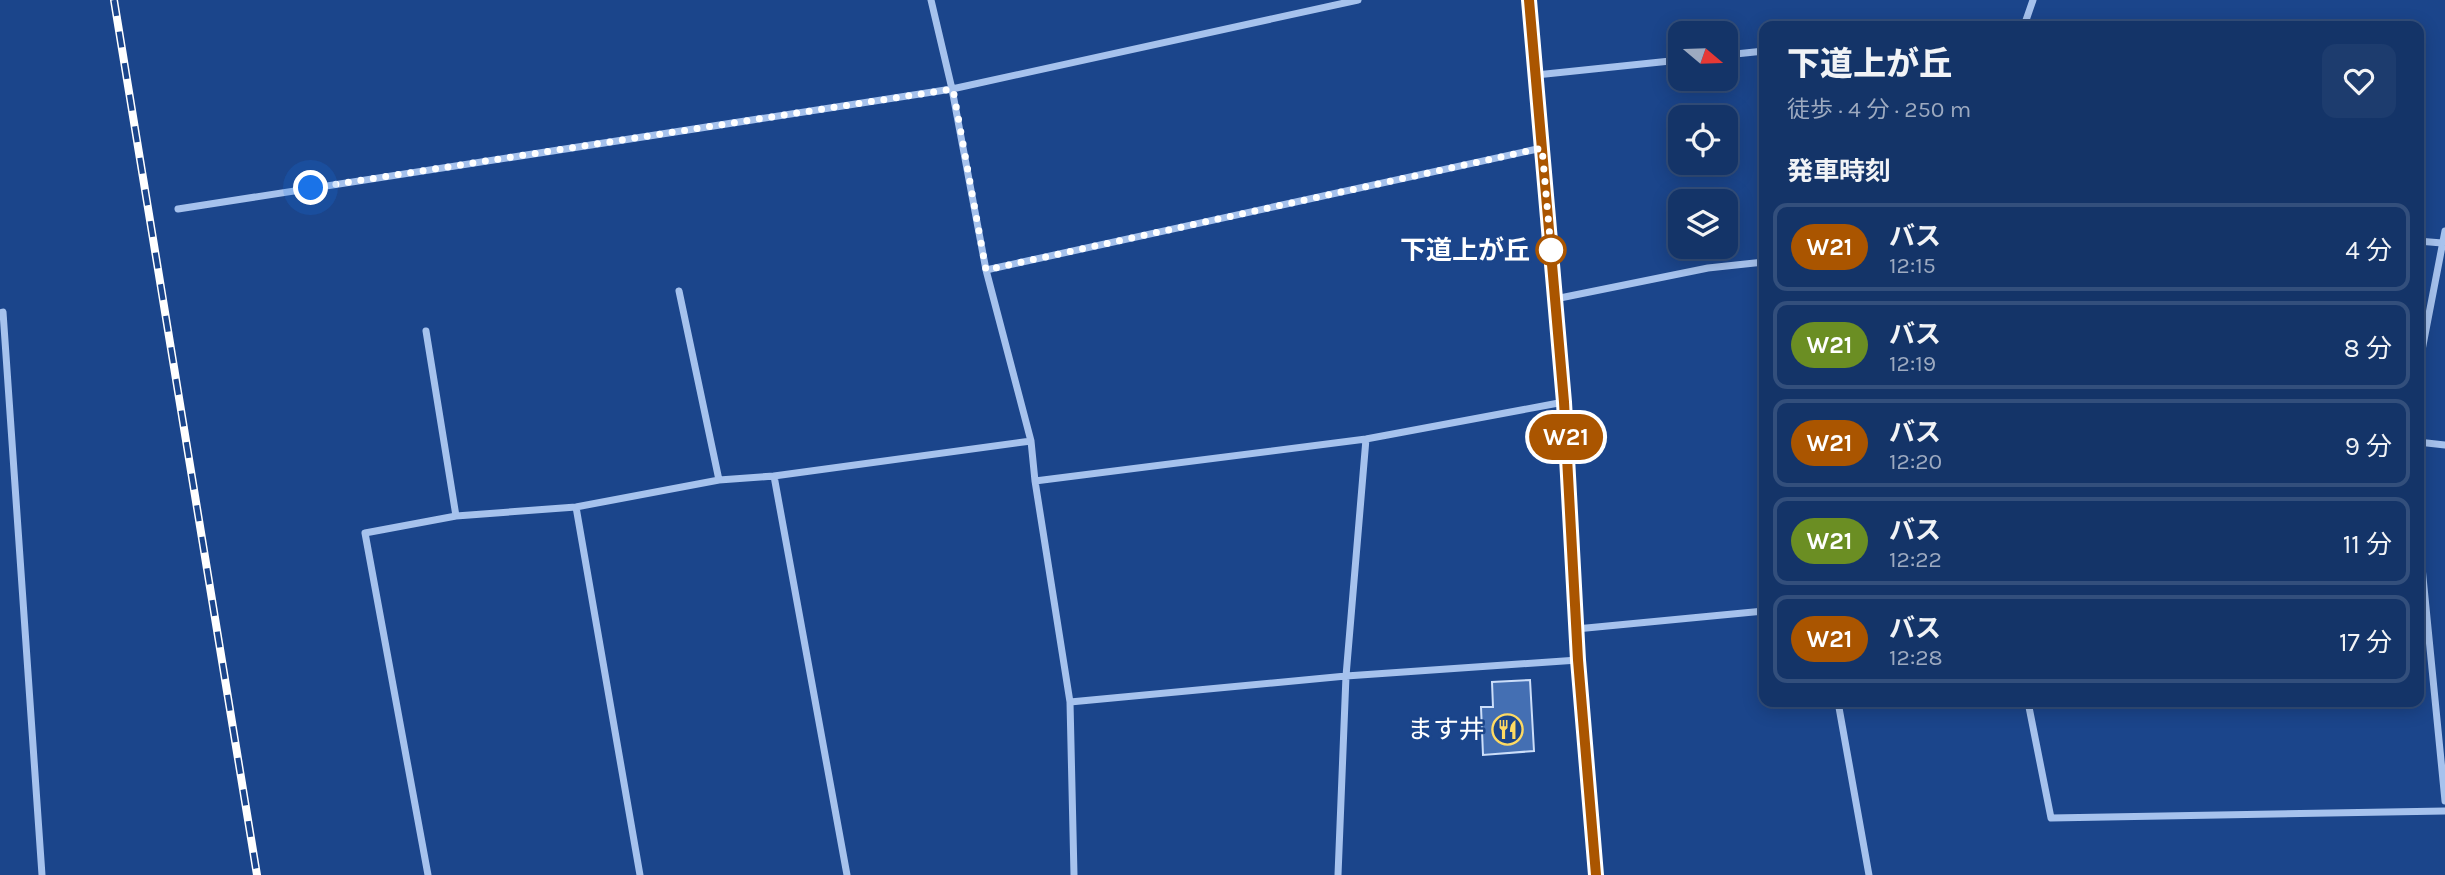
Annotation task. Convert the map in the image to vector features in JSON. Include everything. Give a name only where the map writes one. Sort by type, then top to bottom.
[{"type":"street","points":[[931,0],[953,89],[986,270],[1031,441],[1070,702],[1074,875]]},
{"type":"street","points":[[177,209],[953,89],[1358,0]]},
{"type":"street","points":[[1529,0],[1564,402],[1578,660],[1596,875]]},
{"type":"street","points":[[2026,21],[2034,0]]},
{"type":"street","points":[[1738,54],[1759,52]]},
{"type":"street","points":[[1536,75],[1668,61]]},
{"type":"street","points":[[986,270],[1542,148]]},
{"type":"street","points":[[2424,339],[2445,231]]},
{"type":"street","points":[[2424,242],[2442,243]]},
{"type":"street","points":[[1555,299],[1708,268],[1759,263]]},
{"type":"street","points":[[679,291],[719,480]]},
{"type":"street","points":[[0,313],[3,313],[42,875]]},
{"type":"street","points":[[426,331],[456,516]]},
{"type":"street","points":[[1035,481],[1366,439],[1564,402]]},
{"type":"street","points":[[1338,875],[1346,676],[1366,439]]},
{"type":"street","points":[[428,875],[365,534],[456,516],[576,506],[719,480],[775,476],[1031,441]]},
{"type":"street","points":[[2424,443],[2445,445]]},
{"type":"street","points":[[775,476],[847,875]]},
{"type":"street","points":[[576,506],[640,875]]},
{"type":"street","points":[[1576,629],[1759,611]]},
{"type":"street","points":[[2424,611],[2445,801]]},
{"type":"street","points":[[1070,702],[1346,676],[1578,660]]},
{"type":"street","points":[[1839,707],[1869,875]]},
{"type":"street","points":[[2029,707],[2051,818],[2445,811]]},
{"type":"building","name":"ます井","points":[[1530,680],[1534,751],[1483,755],[1481,707],[1493,707],[1492,682]]},
{"type":"railway","points":[[114,0],[257,875]]},
{"type":"bus line","name":"W21","points":[[1529,0],[1564,402],[1578,660],[1596,875]]},
{"type":"place","name":"下道上が丘","points":[[1551,250]]},
{"type":"place","name":"ます井","points":[[1508,729]]},
{"type":"route","points":[[311,188],[953,89],[986,270],[1542,148],[1551,250]]}]
